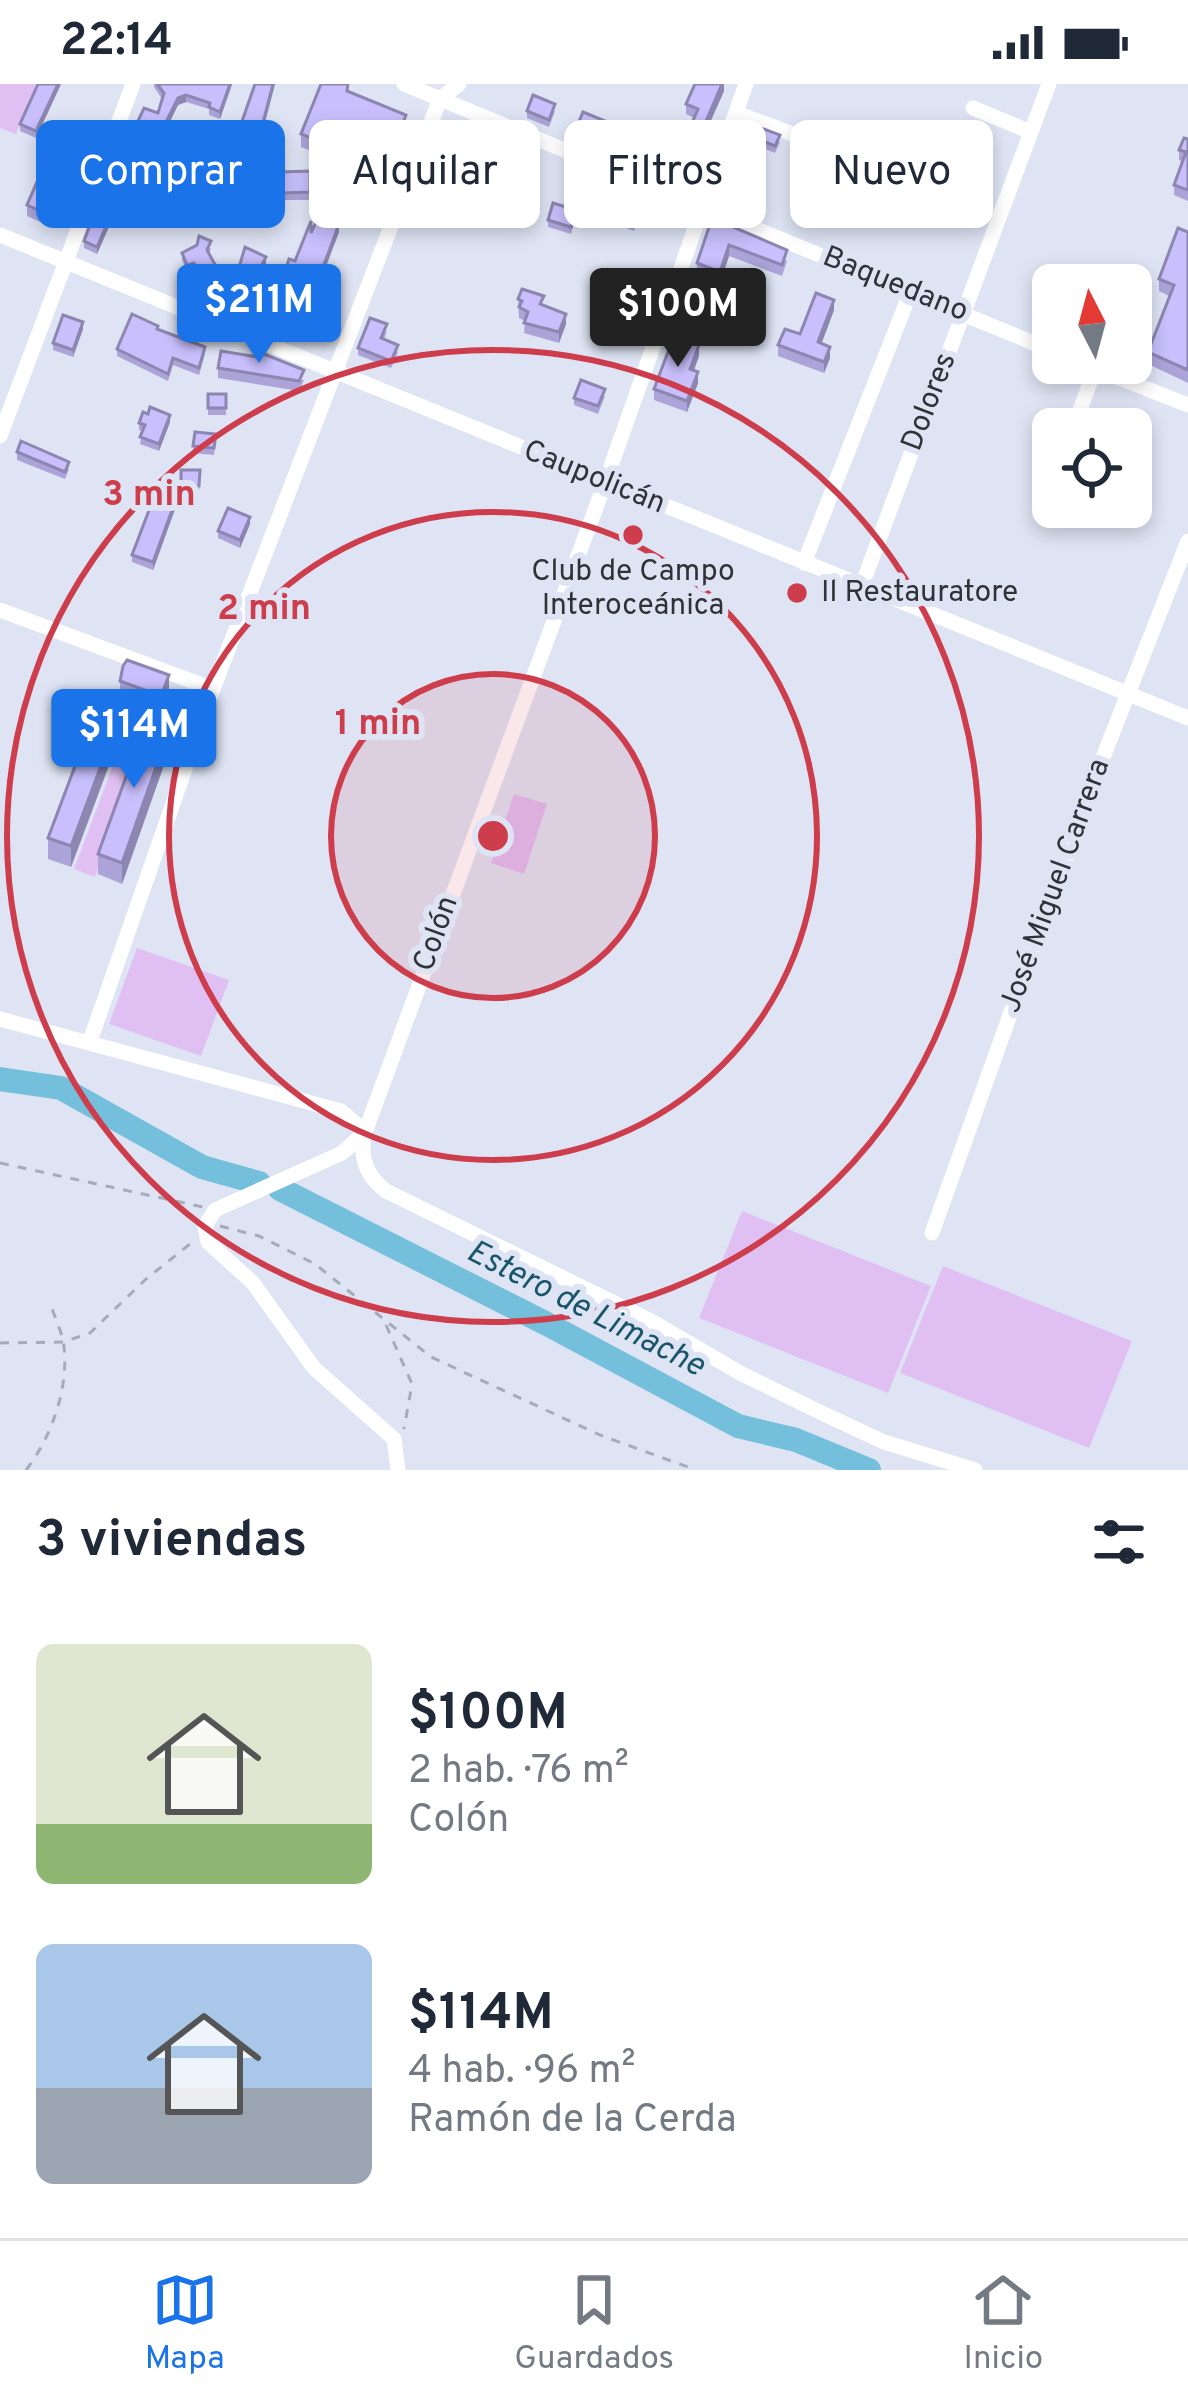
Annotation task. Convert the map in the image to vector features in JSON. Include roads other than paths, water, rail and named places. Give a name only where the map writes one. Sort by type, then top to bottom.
[{"type":"street","points":[[0,436],[133,84]]},
{"type":"street","name":"Baquedano","points":[[404,84],[564,149]]},
{"type":"street","points":[[90,1041],[213,688],[440,99],[459,84]]},
{"type":"street","name":"Colón","points":[[734,120],[746,84]]},
{"type":"street","name":"Dolores","points":[[862,585],[1049,84]]},
{"type":"street","points":[[973,108],[1031,132]]},
{"type":"street","points":[[736,113],[790,132]]},
{"type":"street","name":"Colón","points":[[365,1132],[695,228]]},
{"type":"street","name":"Baquedano","points":[[756,228],[1032,342]]},
{"type":"street","name":"Caupolicán","points":[[0,236],[1188,718]]},
{"type":"street","points":[[804,562],[911,292]]},
{"type":"street","points":[[1135,384],[1188,405]]},
{"type":"street","name":"José Miguel Carrera","points":[[932,1233],[1076,828],[1188,541]]},
{"type":"street","points":[[0,610],[213,688]]},
{"type":"street","points":[[86,731],[96,706],[195,742]]},
{"type":"street","points":[[0,1019],[340,1111],[365,1132]]},
{"type":"street","points":[[365,1132],[341,1153],[209,1221],[212,1246],[253,1283],[314,1368],[394,1439],[404,1468]]},
{"type":"street","points":[[365,1132],[364,1161],[372,1178],[386,1191],[651,1321],[740,1373],[826,1415],[884,1442],[975,1470]]},
{"type":"waterway","name":"Estero de Limache","points":[[0,1079],[61,1088],[202,1167],[259,1183]]},
{"type":"waterway","name":"Estero de Limache","points":[[280,1189],[738,1426],[796,1440],[869,1470]]},
{"type":"place","name":"Club de Campo Interoceánica","points":[[633,535]]},
{"type":"place","name":"Il Restauratore","points":[[797,593]]}]
